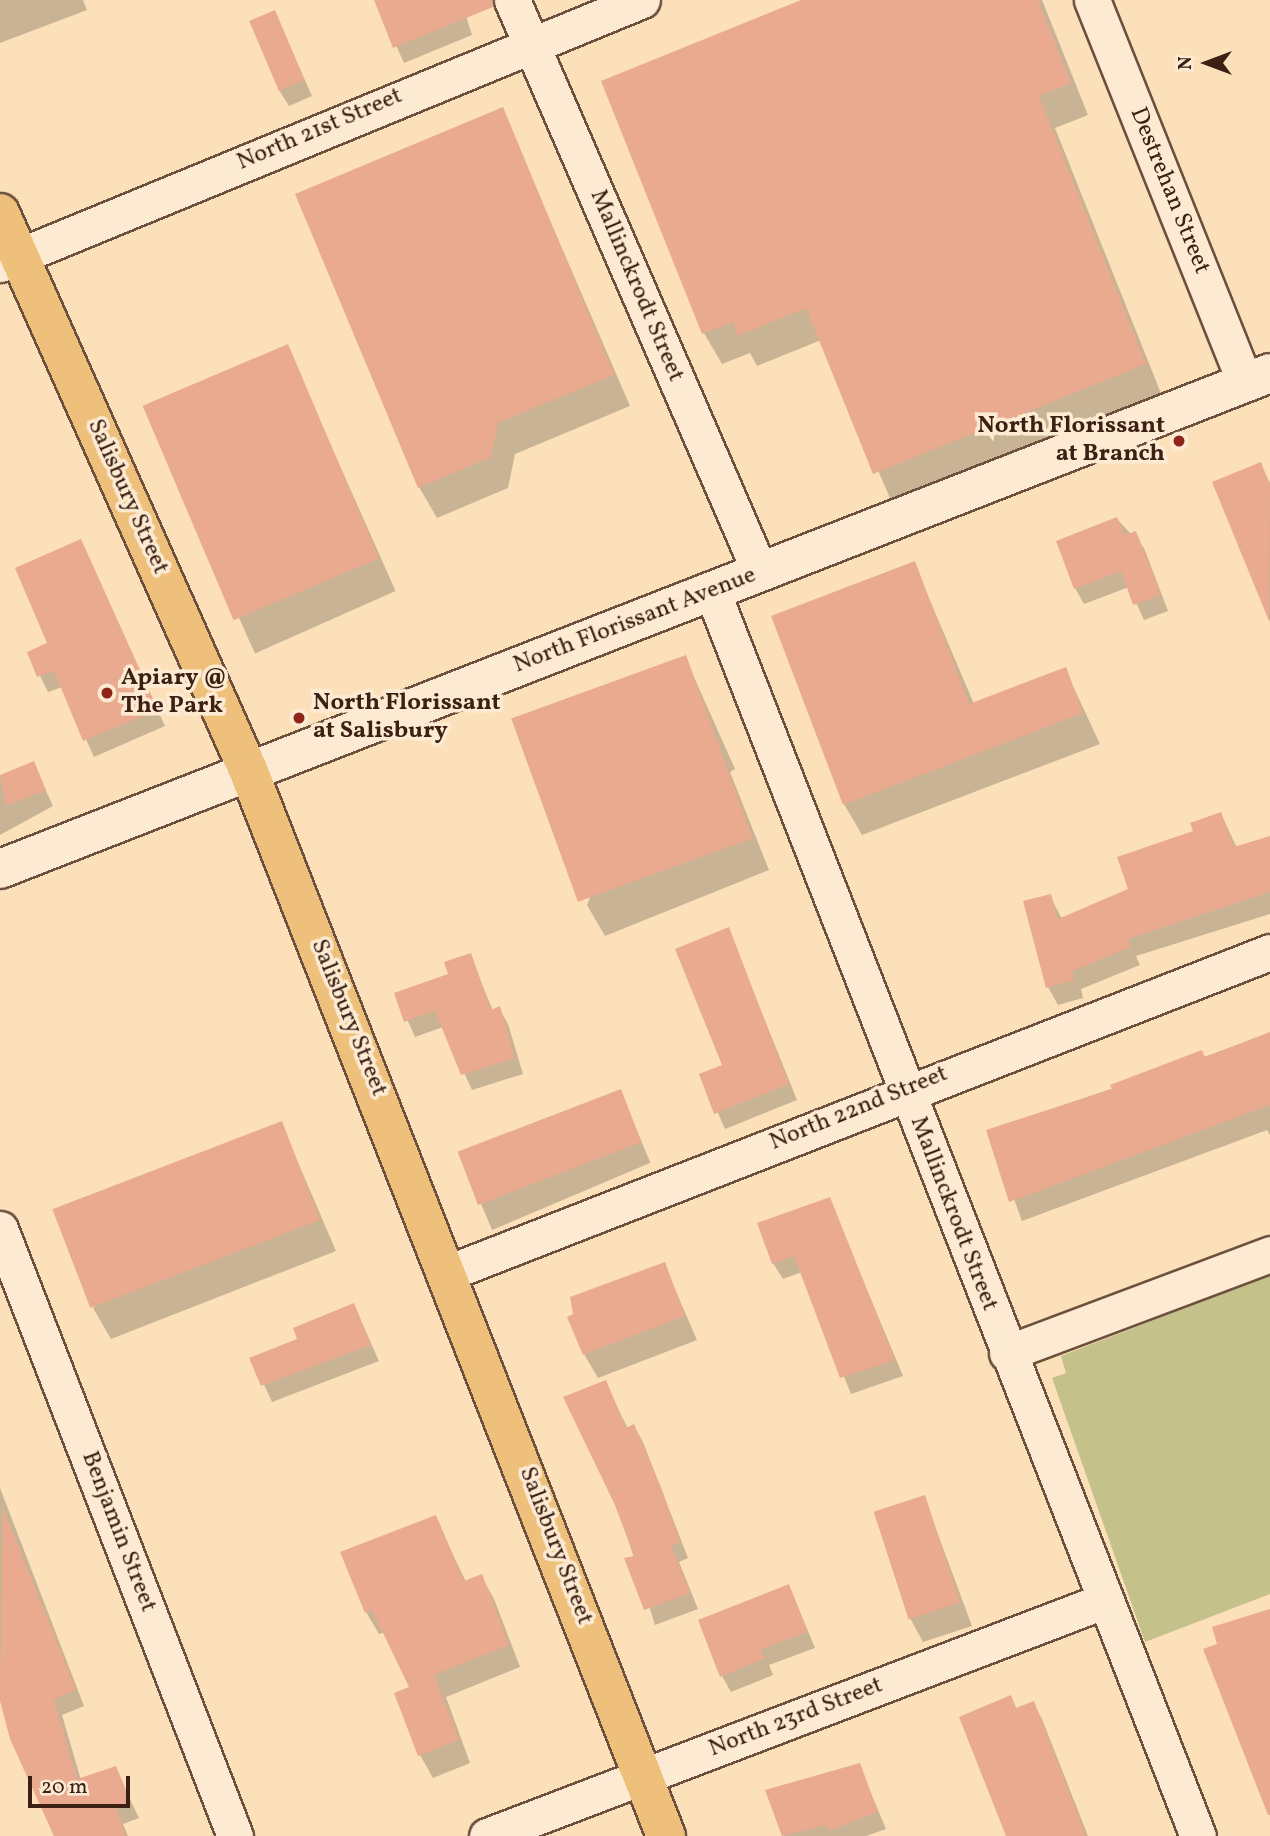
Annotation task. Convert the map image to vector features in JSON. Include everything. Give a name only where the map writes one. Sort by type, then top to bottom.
[{"type":"main road","name":"Salisbury Street","points":[[0,213],[9,260],[249,772],[450,1272],[666,1836]]},
{"type":"main road","name":"North Florissant Avenue","points":[[0,869],[1258,378]]},
{"type":"street","name":"Mallinckrodt Street","points":[[512,0],[760,572]]},
{"type":"street","name":"North 21st Street","points":[[9,260],[530,42],[642,0]]},
{"type":"street","name":"Destrehan Street","points":[[1092,0],[1258,378]]},
{"type":"street","name":"Mallinckrodt Street","points":[[712,592],[1007,1353],[1198,1836]]},
{"type":"street","name":"North 22nd Street","points":[[450,1272],[905,1090],[1270,952]]},
{"type":"street","name":"Benjamin Street","points":[[0,1229],[234,1836]]},
{"type":"street","points":[[1007,1353],[1270,1254]]},
{"type":"street","name":"North 23rd Street","points":[[487,1836],[1105,1600]]},
{"type":"shaded area","points":[[1270,1275],[1270,1594],[1145,1642],[1052,1378],[1066,1373],[1061,1356]]},
{"type":"building","points":[[374,0],[492,0],[493,7],[393,48]]},
{"type":"building","points":[[801,0],[1038,0],[1071,83],[1039,96],[1146,364],[873,474],[806,308],[738,336],[733,322],[702,334],[601,81]]},
{"type":"building","points":[[275,10],[305,80],[279,91],[249,21]]},
{"type":"building","points":[[503,107],[614,375],[498,423],[491,457],[418,488],[295,194]]},
{"type":"building","points":[[288,344],[379,558],[234,620],[143,406]]},
{"type":"building","points":[[1261,462],[1270,486],[1269,621],[1212,482]]},
{"type":"building","points":[[1117,517],[1125,535],[1136,531],[1161,595],[1133,605],[1121,571],[1074,589],[1056,541]]},
{"type":"building","points":[[81,539],[158,710],[83,741],[54,671],[37,677],[27,652],[47,643],[15,568]]},
{"type":"building","points":[[915,561],[969,704],[1066,667],[1083,713],[843,805],[771,616]]},
{"type":"building","points":[[686,655],[753,838],[578,902],[511,719]]},
{"type":"building","points":[[34,761],[46,790],[6,806],[0,775]]},
{"type":"building","points":[[1221,812],[1234,847],[1270,836],[1270,892],[1128,939],[1131,947],[1072,971],[1074,980],[1046,988],[1023,901],[1051,894],[1058,919],[1128,889],[1117,857],[1193,831],[1190,823]]},
{"type":"building","points":[[729,927],[789,1084],[714,1114],[699,1074],[722,1065],[675,949]]},
{"type":"building","points":[[471,953],[491,1010],[500,1006],[515,1058],[461,1075],[435,1011],[404,1022],[394,993],[448,974],[444,962]]},
{"type":"building","points":[[1270,1032],[1270,1105],[1009,1202],[986,1130],[1112,1089],[1110,1085],[1202,1050],[1205,1057]]},
{"type":"building","points":[[621,1089],[641,1142],[478,1205],[458,1152]]},
{"type":"building","points":[[282,1121],[320,1220],[90,1308],[52,1209]]},
{"type":"building","points":[[830,1197],[895,1360],[840,1378],[794,1256],[772,1264],[757,1223]]},
{"type":"building","points":[[665,1262],[685,1316],[583,1355],[567,1317],[573,1314],[570,1297]]},
{"type":"building","points":[[354,1303],[371,1345],[261,1386],[249,1358],[297,1339],[293,1328]]},
{"type":"building","points":[[606,1380],[626,1428],[634,1424],[662,1490],[680,1542],[671,1545],[690,1593],[644,1610],[624,1558],[634,1556],[615,1505],[563,1397]]},
{"type":"building","points":[[925,1495],[960,1602],[909,1619],[874,1512]]},
{"type":"building","points":[[3,1508],[76,1690],[54,1699],[77,1779],[116,1766],[131,1802],[116,1808],[126,1836],[54,1836],[10,1739],[0,1701]]},
{"type":"building","points":[[436,1515],[464,1581],[482,1574],[509,1645],[434,1675],[459,1740],[418,1756],[394,1693],[409,1687],[372,1610],[365,1613],[340,1552]]},
{"type":"building","points":[[789,1584],[808,1632],[761,1649],[765,1658],[720,1677],[698,1620]]},
{"type":"building","points":[[1270,1609],[1268,1815],[1203,1649],[1217,1644],[1212,1627]]},
{"type":"building","points":[[1011,1695],[1016,1708],[1034,1701],[1086,1836],[1006,1836],[959,1717]]},
{"type":"building","points":[[860,1763],[878,1812],[829,1831],[826,1825],[782,1836],[765,1790]]},
{"type":"place","name":"North Florissant at Branch","points":[[1179,441]]},
{"type":"place","name":"Apiary @ The Park","points":[[107,693]]},
{"type":"place","name":"North Florissant at Salisbury","points":[[299,718]]}]
